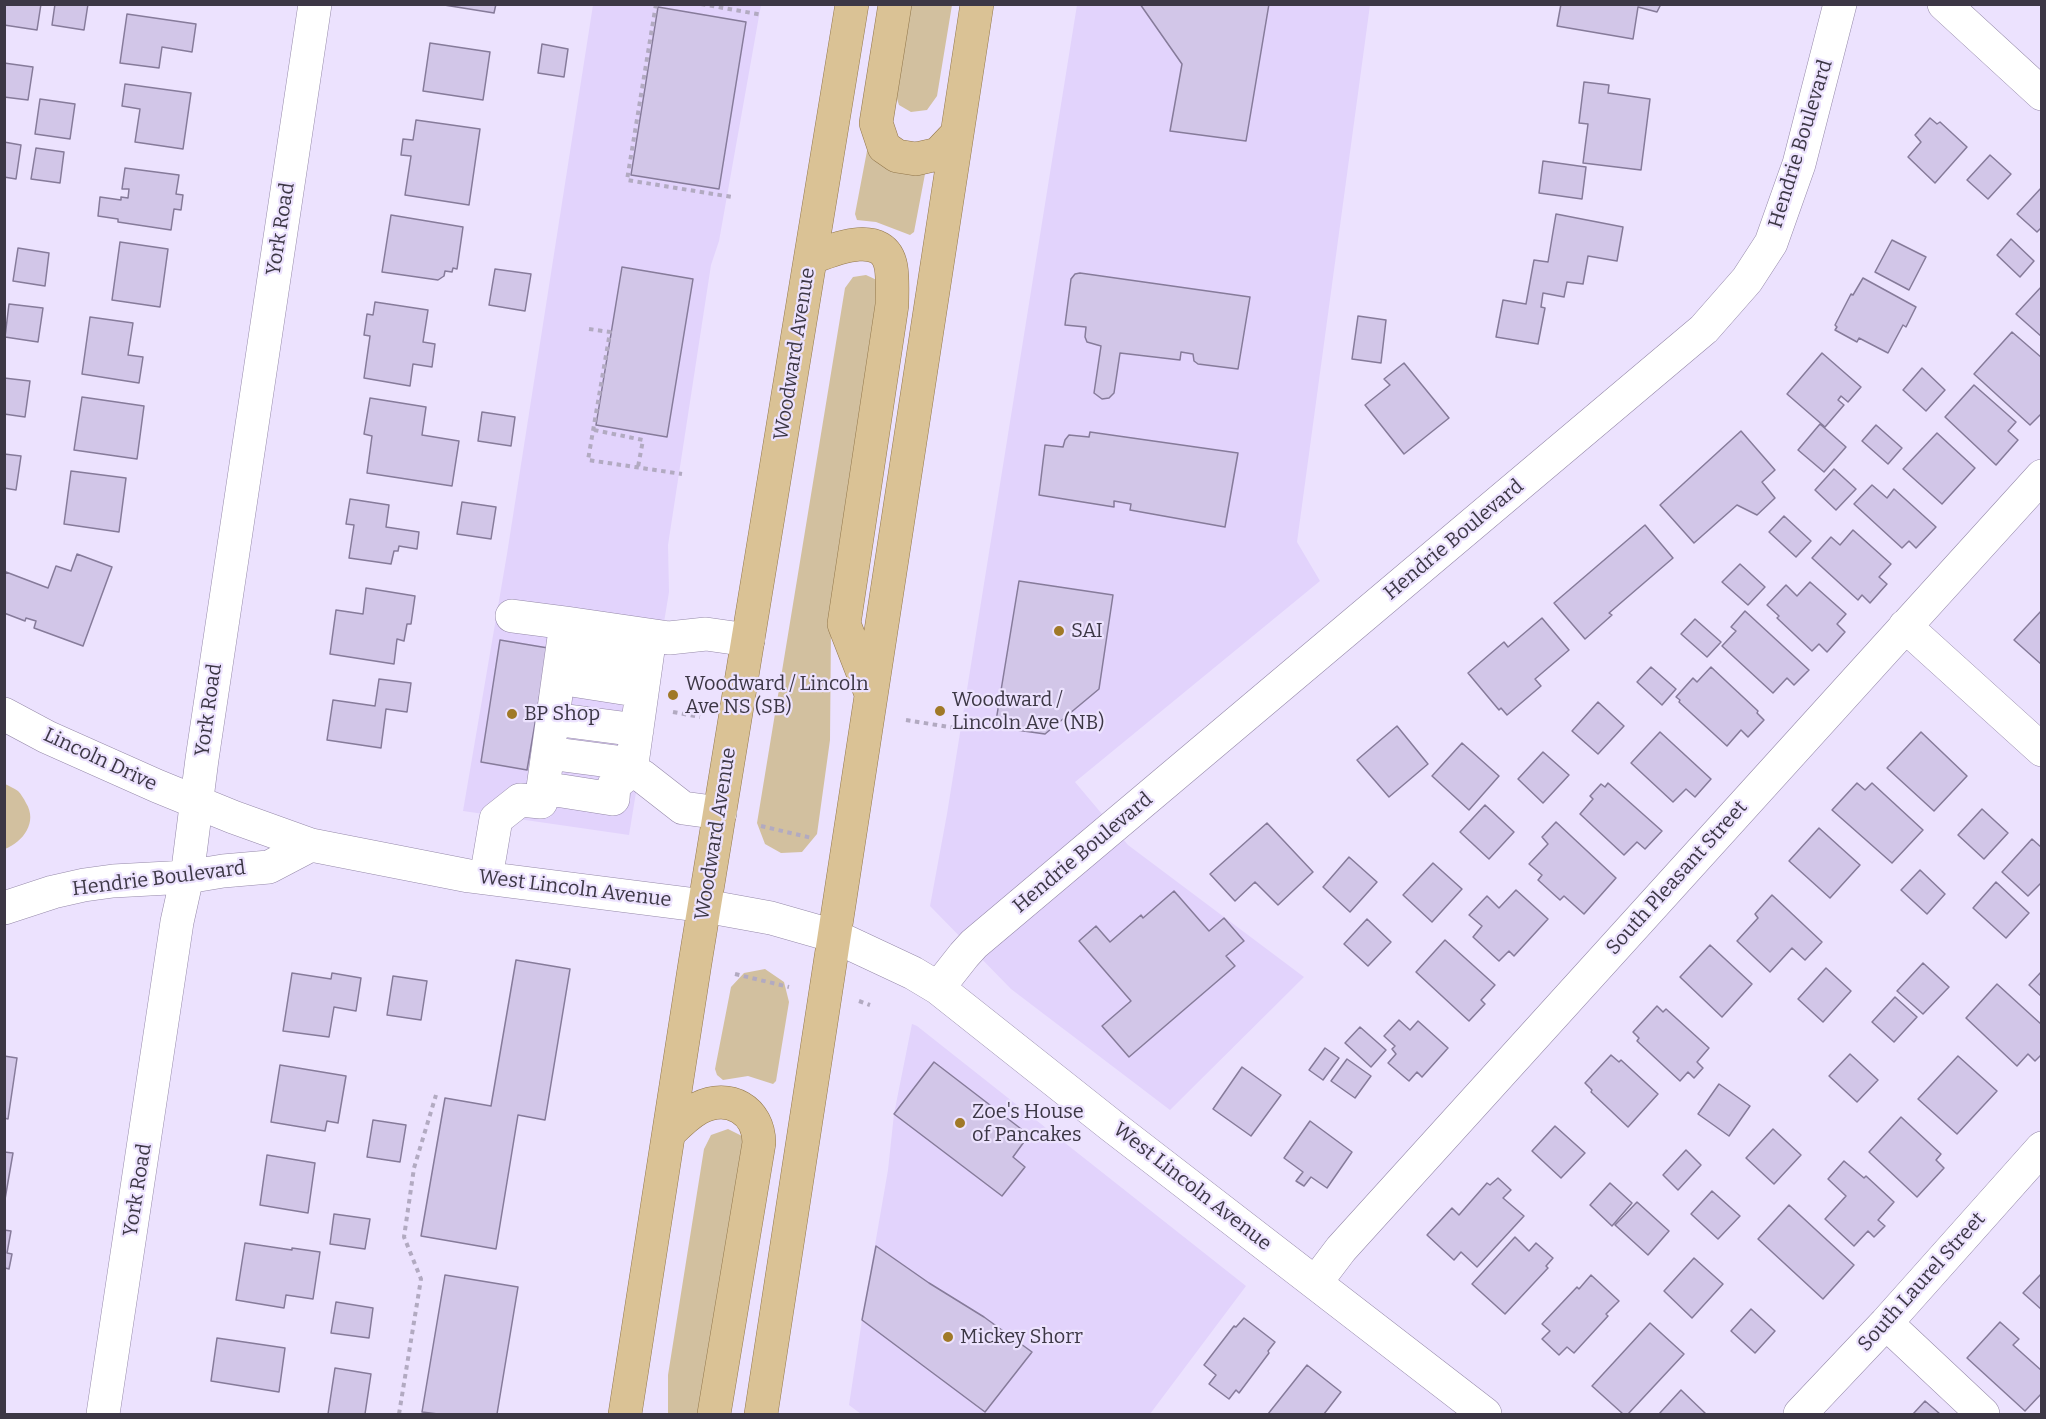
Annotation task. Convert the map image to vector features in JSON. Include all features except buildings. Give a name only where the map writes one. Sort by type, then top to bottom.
[{"type":"main road","name":"Woodward Avenue","points":[[625,1414],[852,4]]},
{"type":"main road","points":[[895,4],[876,123],[884,147],[897,156],[916,159],[938,154],[956,135]]},
{"type":"main road","points":[[766,1412],[772,1341],[977,4]]},
{"type":"main road","points":[[811,258],[837,248],[862,243],[882,250],[891,265],[892,305],[844,624],[871,693]]},
{"type":"main road","points":[[670,1132],[699,1108],[722,1102],[741,1108],[756,1124],[759,1134],[714,1414]]},
{"type":"main road","points":[[632,1371],[638,1414]]},
{"type":"street","name":"York Road","points":[[104,1414],[177,922],[187,877],[202,759],[315,4]]},
{"type":"street","name":"Hendrie Boulevard","points":[[938,988],[974,944],[1704,329],[1748,280],[1771,243],[1799,164],[1840,4]]},
{"type":"street","points":[[1944,4],[2042,94]]},
{"type":"street","name":"South Pleasant Street","points":[[1316,1282],[1341,1249],[2042,476]]},
{"type":"street","points":[[512,616],[563,649],[654,701]]},
{"type":"street","points":[[1905,626],[2042,750]]},
{"type":"street","points":[[563,649],[648,647],[669,638],[706,634],[748,640]]},
{"type":"street","points":[[486,878],[496,819],[520,800],[542,795],[611,811],[614,785],[631,767],[637,730],[654,701],[648,647]]},
{"type":"street","points":[[542,795],[563,649]]},
{"type":"street","name":"Lincoln Drive","points":[[4,714],[47,737],[197,803]]},
{"type":"street","points":[[553,718],[637,730]]},
{"type":"street","points":[[548,753],[631,767],[683,808],[720,813]]},
{"type":"street","name":"West Lincoln Avenue","points":[[197,803],[311,845],[486,878],[705,906],[771,918],[834,936],[913,973],[938,988],[1121,1133],[1485,1414]]},
{"type":"street","name":"Hendrie Boulevard","points":[[4,908],[53,892],[84,885],[187,877],[269,867],[311,845]]},
{"type":"street","name":"South Laurel Street","points":[[1800,1414],[1886,1323],[2042,1148]]},
{"type":"street","points":[[1886,1323],[1983,1414]]},
{"type":"path","points":[[656,4],[627,180],[732,197]]},
{"type":"path","points":[[701,4],[764,15]]},
{"type":"path","points":[[589,329],[610,332],[588,460],[682,474]]},
{"type":"path","points":[[593,430],[642,440],[638,467]]},
{"type":"path","points":[[654,701],[700,717]]},
{"type":"path","points":[[906,720],[955,728]]},
{"type":"path","points":[[761,826],[812,838]]},
{"type":"path","points":[[735,974],[789,987]]},
{"type":"path","points":[[859,1001],[870,1005]]},
{"type":"path","points":[[399,1414],[421,1279],[404,1237],[414,1168],[436,1095]]},
{"type":"shaded area","points":[[593,5],[761,5],[719,241],[711,265],[668,545],[669,592],[629,835],[463,811],[507,554]]},
{"type":"shaded area","points":[[908,5],[952,5],[937,96],[927,110],[911,112],[899,105],[894,90]]},
{"type":"shaded area","points":[[1077,5],[1370,5],[1297,542],[1320,581],[1075,782],[1128,845],[1304,977],[1170,1110],[1011,989],[930,906],[947,814]]},
{"type":"shaded area","points":[[867,151],[872,151],[925,174],[914,232],[910,235],[876,222],[857,220],[855,214]]},
{"type":"shaded area","points":[[866,275],[879,281],[831,629],[830,740],[817,834],[802,852],[781,853],[765,844],[757,823],[845,288],[853,277]]},
{"type":"shaded area","points":[[5,784],[20,794],[29,810],[30,817],[27,831],[18,842],[5,849]]},
{"type":"shaded area","points":[[765,969],[784,982],[789,1002],[776,1081],[773,1084],[748,1076],[723,1080],[717,1075],[715,1069],[731,987],[744,973]]},
{"type":"shaded area","points":[[912,1024],[1246,1286],[1150,1414],[861,1414],[849,1405],[888,1170],[894,1114]]},
{"type":"shaded area","points":[[728,1129],[742,1136],[747,1149],[704,1414],[668,1414],[668,1375],[704,1149],[711,1135]]},
{"type":"place","name":"SAI","points":[[1059,631]]},
{"type":"place","name":"Woodward / Lincoln Ave NS (SB)","points":[[673,695]]},
{"type":"place","name":"Woodward / Lincoln Ave (NB)","points":[[940,711]]},
{"type":"place","name":"BP Shop","points":[[512,714]]},
{"type":"place","name":"Zoe's House of Pancakes","points":[[960,1123]]},
{"type":"place","name":"Mickey Shorr","points":[[948,1337]]}]
